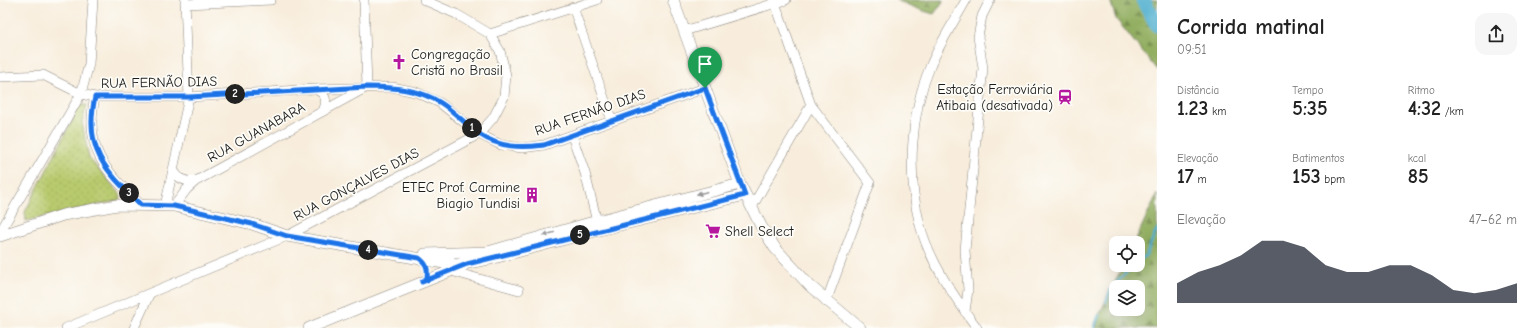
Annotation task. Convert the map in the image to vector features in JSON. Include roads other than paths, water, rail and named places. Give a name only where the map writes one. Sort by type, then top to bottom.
[{"type":"main road","points":[[673,0],[740,184],[775,248],[826,302],[860,328]]},
{"type":"main road","points":[[598,225],[740,184]]},
{"type":"main road","points":[[309,328],[424,280],[465,259],[598,225],[745,195]]},
{"type":"main road","points":[[0,236],[63,215],[117,205],[170,206],[252,224],[287,236],[326,244],[403,254],[465,259]]},
{"type":"main road","points":[[403,254],[448,267]]},
{"type":"main road","points":[[419,258],[425,262],[428,268],[424,280]]},
{"type":"street","points":[[0,232],[81,94],[88,64],[93,0]]},
{"type":"street","points":[[170,206],[173,169],[189,97],[186,2],[271,0]]},
{"type":"street","points":[[364,0],[367,87]]},
{"type":"street","points":[[424,0],[456,14],[490,34],[500,51],[506,75],[504,97],[493,118],[479,134]]},
{"type":"street","points":[[490,34],[597,0]]},
{"type":"street","points":[[684,31],[775,2],[786,0]]},
{"type":"street","points":[[966,0],[930,67],[919,104],[912,161],[914,191],[920,226],[936,264],[952,292],[977,328]]},
{"type":"street","points":[[965,312],[968,290],[965,250],[983,68],[978,37],[982,16],[990,0]]},
{"type":"street","points":[[775,2],[811,105],[870,183],[826,302]]},
{"type":"street","points":[[573,7],[612,121]]},
{"type":"street","name":"RUA FERNÃO DIAS","points":[[0,77],[43,75],[81,94],[95,97],[189,97],[315,89],[392,87],[416,92],[440,103],[479,134],[501,145],[522,148],[544,145],[572,136],[705,88]]},
{"type":"street","name":"RUA GUANABARA","points":[[170,206],[196,181],[367,87]]},
{"type":"street","points":[[315,89],[326,97],[327,103],[323,111]]},
{"type":"street","points":[[95,97],[93,120],[96,150],[110,174],[141,205]]},
{"type":"street","points":[[752,207],[811,105]]},
{"type":"street","name":"RUA GONÇALVES DIAS","points":[[66,328],[149,295],[287,236],[479,134]]},
{"type":"street","points":[[572,136],[585,173],[598,225]]},
{"type":"street","points":[[173,169],[176,176],[182,180],[196,181]]},
{"type":"street","points":[[448,267],[519,290]]},
{"type":"street","points":[[134,328],[149,295]]},
{"type":"waterway","points":[[1143,0],[1157,25]]},
{"type":"waterway","points":[[1145,256],[1157,229]]},
{"type":"waterway","points":[[1106,302],[1111,288],[1127,272]]},
{"type":"waterway","points":[[1094,328],[1099,315]]},
{"type":"place","name":"Congregação Cristã no Brasil","points":[[399,62]]},
{"type":"place","name":"Estação Ferroviária Atibaia (desativada)","points":[[1065,97]]},
{"type":"place","name":"ETEC Prof. Carmine Biagio Tundisi","points":[[532,195]]},
{"type":"place","name":"Shell Select","points":[[713,231]]}]
